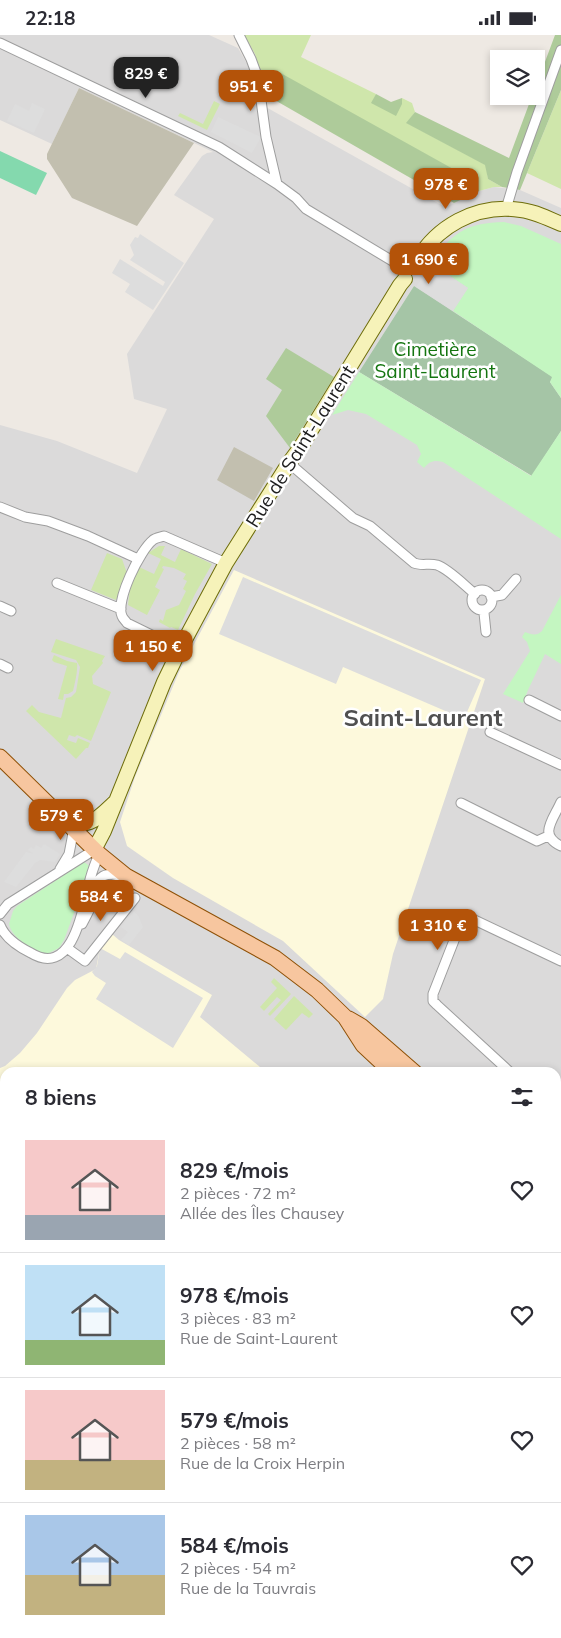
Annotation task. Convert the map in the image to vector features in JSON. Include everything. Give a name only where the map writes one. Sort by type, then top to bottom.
[{"type":"main road","points":[[0,757],[97,852],[126,875],[139,892],[276,959],[317,990],[345,1017],[363,1045],[391,1067]]},
{"type":"street","points":[[239,35],[258,78],[266,137],[276,184]]},
{"type":"street","points":[[0,43],[220,147],[296,198],[306,209],[408,271]]},
{"type":"street","points":[[506,209],[517,171],[561,50]]},
{"type":"street","name":"Rue de Saint-Laurent","points":[[97,852],[164,683],[226,563],[300,448],[408,271],[436,235],[450,224],[474,214],[506,209],[520,209],[538,214],[561,225]]},
{"type":"street","points":[[289,463],[353,518],[370,526],[414,563],[418,565],[435,565],[442,568],[475,594]]},
{"type":"street","points":[[0,507],[25,517],[48,521],[88,536],[138,559]]},
{"type":"street","points":[[180,649],[127,623],[122,616],[121,609],[124,589],[138,559],[153,540],[164,536],[226,563]]},
{"type":"street","points":[[492,597],[502,595],[516,579]]},
{"type":"street","points":[[57,583],[121,609]]},
{"type":"street","points":[[479,591],[489,593],[492,597],[490,607],[485,609],[480,610],[473,603],[475,594],[479,591]]},
{"type":"street","points":[[0,606],[11,611]]},
{"type":"street","points":[[485,609],[486,632]]},
{"type":"street","points":[[528,700],[561,716]]},
{"type":"street","points":[[490,732],[561,765]]},
{"type":"street","name":"Rue de Saint-Laurent","points":[[69,823],[89,823],[99,817],[118,799]]},
{"type":"street","points":[[561,802],[549,828],[548,836],[552,841],[561,846]]},
{"type":"street","points":[[461,803],[537,841],[548,836]]},
{"type":"street","points":[[58,872],[70,854],[69,823]]},
{"type":"street","points":[[0,914],[8,904],[58,872],[97,852]]},
{"type":"street","points":[[75,934],[97,852]]},
{"type":"street","points":[[87,895],[104,875],[109,873],[126,875]]},
{"type":"street","points":[[0,925],[5,935],[24,949],[40,958],[54,958],[67,948],[95,898],[103,888],[115,883],[139,892],[85,961],[67,948]]},
{"type":"street","points":[[504,1067],[433,1001],[433,994],[464,915],[561,961]]},
{"type":"shaded area","points":[[0,35],[209,35],[238,48],[249,67],[255,101],[445,207],[479,191],[494,187],[520,190],[561,208],[561,398],[550,382],[414,286],[359,372],[531,476],[561,431],[561,1067],[0,1067],[0,425],[57,441],[137,473],[167,409],[134,399],[127,354],[214,219],[174,195],[202,156],[213,152],[79,88],[52,144],[0,120]]},
{"type":"shaded area","points":[[79,88],[194,143],[137,226],[72,198],[47,159],[47,154]]},
{"type":"shaded area","points":[[32,103],[45,109],[34,133],[7,121],[15,104],[29,111]]},
{"type":"shaded area","points":[[218,117],[261,137],[252,153],[211,132]]},
{"type":"shaded area","points":[[140,234],[184,263],[153,310],[125,292],[130,284],[112,273],[120,259],[163,286],[165,282],[130,260],[134,255],[130,245],[135,237],[138,238]]},
{"type":"shaded area","points":[[432,264],[468,288],[453,311],[416,287]]},
{"type":"shaded area","points":[[234,447],[273,468],[254,501],[217,480]]},
{"type":"shaded area","points":[[234,570],[485,679],[393,954],[383,999],[365,1017],[283,941],[173,878],[127,846],[120,822],[135,777],[179,672]]},
{"type":"shaded area","points":[[243,577],[481,680],[464,719],[343,667],[336,684],[219,634]]},
{"type":"shaded area","points":[[44,844],[60,854],[55,862],[40,860],[35,863],[16,887],[4,882],[26,852],[34,854],[28,850],[31,847],[34,849],[36,845],[41,848]]},
{"type":"shaded area","points":[[134,911],[143,927],[129,945],[121,940],[128,932],[121,927]]},
{"type":"shaded area","points":[[112,934],[212,995],[200,1017],[260,1067],[2,1067],[20,1053],[37,1033],[67,988],[75,980],[96,969],[100,948]]},
{"type":"shaded area","points":[[100,948],[120,959],[125,952],[203,998],[173,1048],[96,999],[106,983],[92,972],[97,966]]},
{"type":"green space","points":[[244,35],[311,35],[301,57],[376,94],[372,103],[402,104],[402,98],[412,103],[415,112],[407,123],[486,165],[488,179],[502,187],[479,191],[472,180],[277,72],[266,81],[266,95],[255,54]]},
{"type":"green space","points":[[555,35],[561,35],[561,90],[520,190],[502,187],[488,179],[485,165],[406,123],[415,112],[509,158],[529,105],[545,105],[545,62]]},
{"type":"green space","points":[[277,71],[473,180],[479,191],[454,203],[266,95],[266,81]]},
{"type":"green space","points":[[561,90],[561,189],[527,173]]},
{"type":"green space","points":[[376,94],[391,102],[402,98],[402,104],[396,116],[371,103]]},
{"type":"green space","points":[[214,101],[220,104],[207,130],[178,116],[180,113],[203,124]]},
{"type":"green space","points":[[0,151],[47,173],[36,195],[0,178]]},
{"type":"green space","points":[[504,222],[521,226],[561,244],[561,398],[550,382],[552,377],[453,311],[468,288],[429,262],[461,231],[479,225]]},
{"type":"green space","name":"Cimetière Saint-Laurent","points":[[414,286],[553,377],[550,382],[561,398],[561,431],[532,476],[359,372]]},
{"type":"green space","points":[[286,348],[334,377],[290,448],[266,416],[282,390],[266,379]]},
{"type":"green space","points":[[359,372],[531,476],[561,431],[561,539],[443,462],[432,462],[424,468],[417,462],[421,454],[417,445],[366,414],[348,410],[332,415]]},
{"type":"green space","points":[[159,546],[165,546],[161,555],[175,562],[181,549],[212,564],[178,630],[159,622],[160,619],[163,621],[166,610],[179,605],[186,591],[183,589],[187,581],[183,579],[186,574],[174,568],[163,566],[162,568],[164,569],[155,587],[160,590],[147,615],[128,605],[130,588],[139,567],[154,574],[161,559],[148,553]]},
{"type":"green space","points":[[107,553],[122,559],[128,576],[116,600],[91,590]]},
{"type":"green space","points":[[561,595],[561,664],[545,654],[523,703],[503,694],[530,651],[527,642],[522,637],[525,632],[534,635],[542,631]]},
{"type":"green space","points":[[56,639],[105,656],[102,661],[103,663],[92,676],[93,684],[111,692],[91,741],[77,735],[75,737],[69,735],[67,740],[76,743],[78,738],[90,743],[88,748],[76,759],[26,711],[32,705],[39,712],[61,718],[66,698],[71,697],[76,692],[80,667],[76,660],[51,652]]},
{"type":"green space","points":[[54,655],[77,663],[73,691],[64,694],[63,700],[58,699],[67,666],[54,662],[52,660]]},
{"type":"green space","points":[[84,862],[91,867],[64,940],[59,948],[47,954],[30,947],[19,939],[9,924],[13,911],[17,906]]},
{"type":"green space","points":[[274,978],[291,994],[270,1016],[268,1014],[281,1000],[277,997],[264,1011],[260,1007],[277,988],[271,982]]},
{"type":"green space","points":[[294,996],[313,1014],[309,1018],[302,1013],[286,1030],[274,1019]]},
{"type":"district","name":"Saint-Laurent","points":[[423,717]]}]
